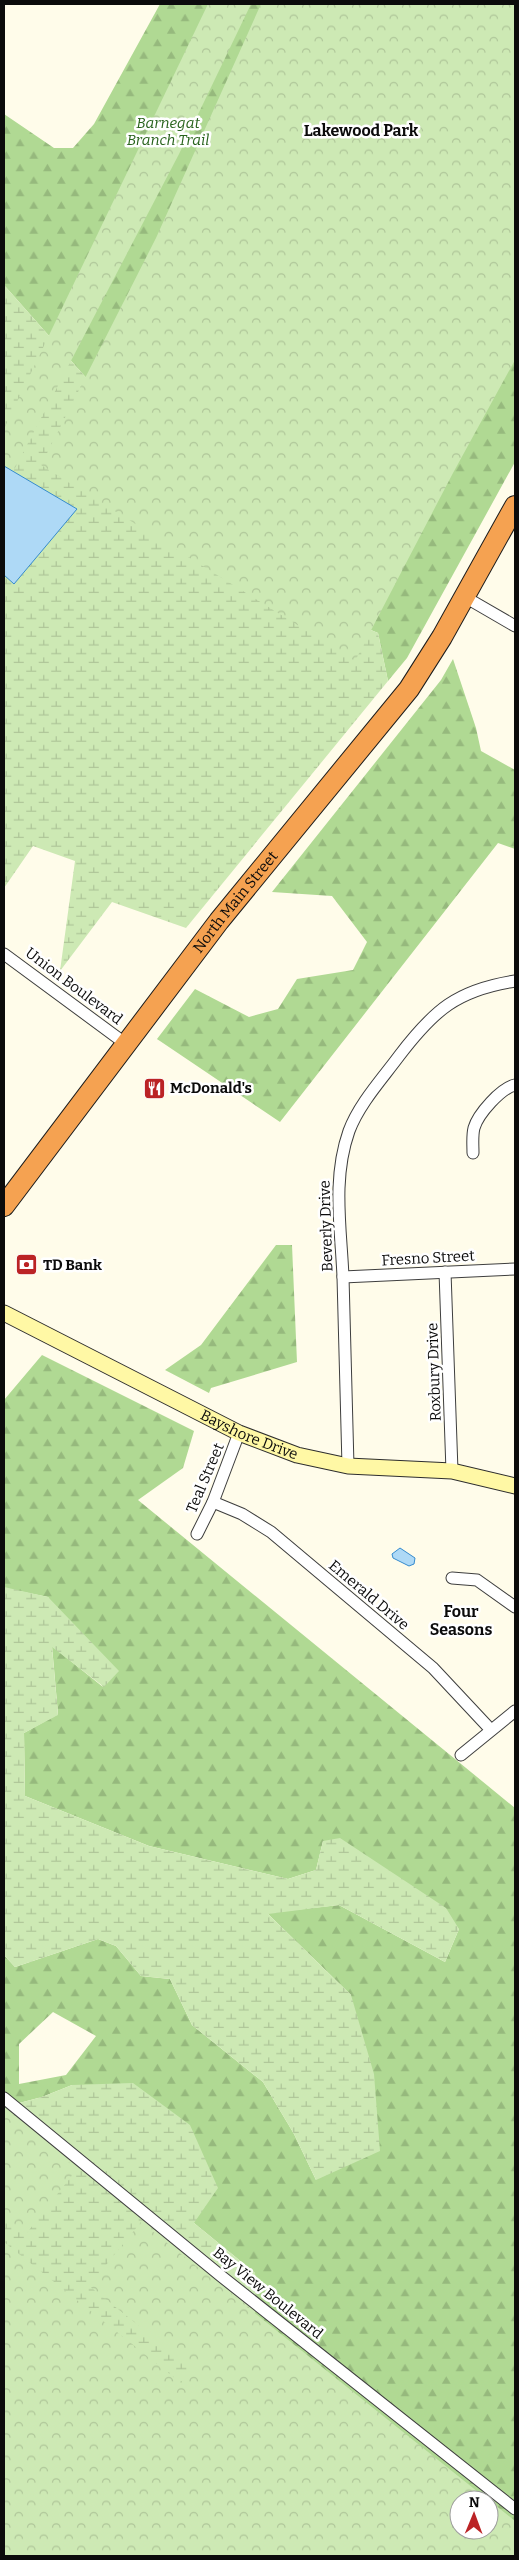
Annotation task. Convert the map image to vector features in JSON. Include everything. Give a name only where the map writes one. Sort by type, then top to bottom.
[{"type":"highway","name":"North Main Street","points":[[4,1206],[219,921],[395,708],[417,677],[465,597],[515,506]]},
{"type":"street","points":[[465,597],[515,626]]},
{"type":"street","name":"Union Boulevard","points":[[4,954],[126,1044]]},
{"type":"street","name":"Beverly Drive","points":[[348,1466],[343,1277],[338,1194],[340,1168],[349,1130],[364,1103],[423,1025],[439,1010],[473,991],[490,985],[515,981]]},
{"type":"street","points":[[473,1153],[475,1127],[493,1100],[502,1091],[515,1085]]},
{"type":"street","name":"Fresno Street","points":[[343,1277],[515,1269]]},
{"type":"street","name":"Roxbury Drive","points":[[445,1272],[452,1472]]},
{"type":"street","name":"Bayshore Drive","points":[[4,1314],[239,1433],[297,1455],[348,1466],[452,1472],[515,1486]]},
{"type":"street","name":"Teal Street","points":[[197,1534],[213,1502],[239,1433]]},
{"type":"street","name":"Emerald Drive","points":[[213,1502],[242,1514],[271,1532],[433,1668],[491,1730]]},
{"type":"street","points":[[452,1578],[478,1580],[515,1608]]},
{"type":"street","points":[[461,1754],[515,1711]]},
{"type":"street","name":"Bay View Boulevard","points":[[4,2098],[229,2282],[515,2509]]},
{"type":"green space","points":[[160,4],[515,4],[515,462],[407,658],[388,681],[378,633],[347,620],[174,477],[4,285],[4,114],[54,148],[73,148],[94,124]]},
{"type":"green space","name":"Barnegat Branch Trail","points":[[208,4],[251,4],[179,154],[4,489],[4,429]]},
{"type":"green space","points":[[261,4],[515,4],[515,360],[453,473],[355,661],[41,465],[156,238]]},
{"type":"green space","points":[[4,285],[174,477],[347,620],[378,633],[388,681],[186,928],[112,902],[60,971],[75,861],[33,846],[4,888]]},
{"type":"green space","points":[[453,659],[476,728],[481,751],[515,770],[515,849],[498,843],[280,1122],[157,1039],[195,989],[249,1017],[278,1009],[297,979],[353,970],[367,942],[332,896],[272,892],[441,680]]},
{"type":"green space","points":[[276,1245],[292,1245],[297,1362],[211,1388],[209,1393],[165,1370],[201,1345]]},
{"type":"green space","points":[[42,1355],[194,1431],[183,1468],[138,1500],[515,1808],[515,2556],[471,2540],[499,2540],[499,2490],[449,2490],[449,2532],[175,2432],[255,2273],[194,2223],[72,2085],[42,2097],[4,2107],[4,1955],[15,1967],[98,1939],[116,1946],[141,1976],[170,1979],[192,2025],[263,2082],[294,2134],[316,2180],[351,1995],[267,1913],[339,1905],[445,1962],[459,1929],[323,1841],[316,1870],[288,1879],[149,1846],[25,1796],[24,1733],[58,1714],[52,1646],[103,1687],[48,1597],[4,1588],[4,1400]],"holes":[[[53,2012],[96,2036],[66,2075],[19,2084],[19,2044]]]},
{"type":"green space","points":[[4,1587],[48,1597],[119,1671],[104,1687],[52,1647],[58,1715],[24,1733],[25,1796],[149,1846],[288,1879],[316,1870],[323,1841],[340,1838],[446,1908],[459,1929],[445,1962],[339,1905],[268,1914],[351,1995],[374,2074],[380,2151],[316,2180],[294,2134],[263,2082],[192,2025],[170,1979],[141,1976],[116,1946],[98,1939],[15,1967],[4,1955]]},
{"type":"green space","points":[[133,2083],[190,2125],[218,2188],[194,2223],[255,2273],[258,2308],[176,2432],[4,2556],[4,2107],[42,2097],[72,2085]]},
{"type":"green space","points":[[4,2111],[77,2169],[26,2234],[4,2216]]},
{"type":"green space","points":[[141,2222],[476,2490],[449,2490],[449,2540],[499,2540],[499,2508],[515,2521],[515,2556],[4,2556],[4,2242],[181,2383],[192,2368],[89,2286]]},
{"type":"water","points":[[4,466],[77,509],[14,584],[4,575]]},
{"type":"water","points":[[400,1548],[415,1558],[414,1564],[409,1566],[393,1558],[392,1554]]},
{"type":"place","name":"McDonald's","points":[[154,1088]]},
{"type":"place","name":"TD Bank","points":[[27,1265]]},
{"type":"district","name":"Lakewood Park","points":[[361,130]]},
{"type":"district","name":"Four Seasons","points":[[461,1620]]}]
